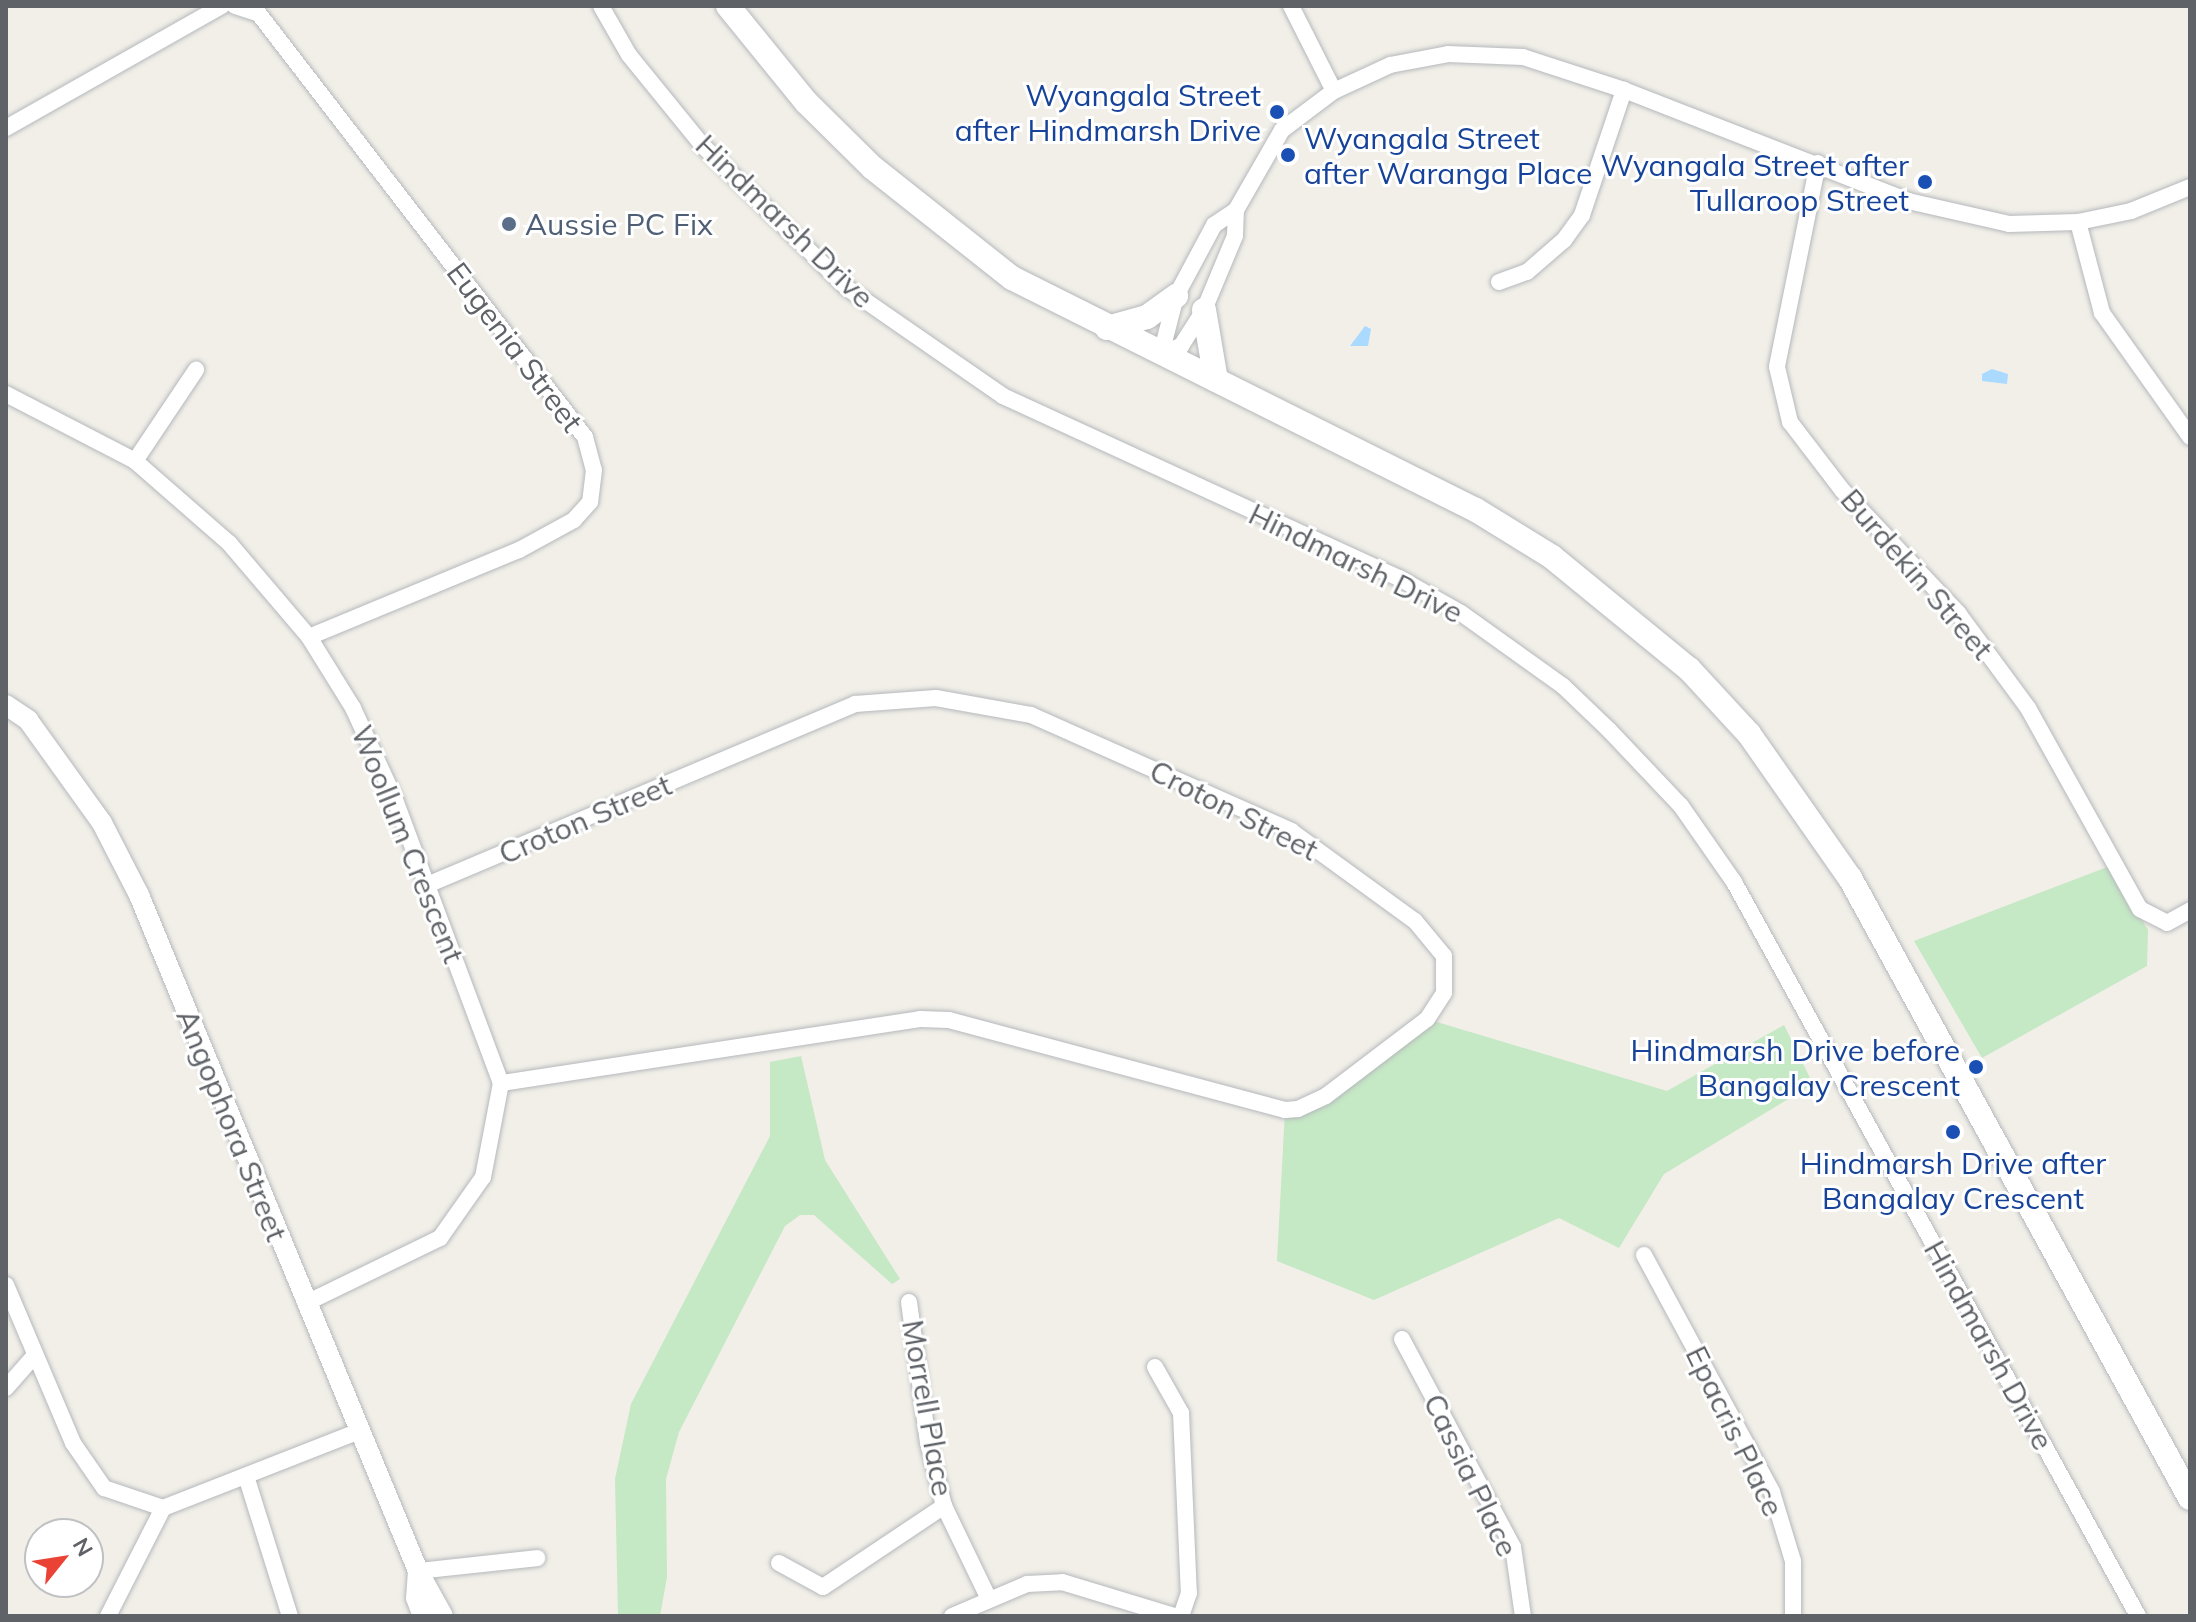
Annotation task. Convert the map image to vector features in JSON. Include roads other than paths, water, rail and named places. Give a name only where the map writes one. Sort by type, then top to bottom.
[{"type":"main road","points":[[728,6],[806,102],[873,168],[1012,278],[1476,510],[1552,557],[1621,609],[1689,669],[1749,734],[1803,806],[1908,977],[2190,1498]]},
{"type":"main road","points":[[1107,328],[1147,317],[1176,296]]},
{"type":"main road","points":[[1204,310],[1216,380]]},
{"type":"street","points":[[6,128],[222,6]]},
{"type":"street","name":"Eugenia Street","points":[[235,6],[259,14],[269,26],[585,437],[594,470],[590,502],[574,520],[519,550],[309,637]]},
{"type":"street","name":"Hindmarsh Drive","points":[[601,6],[629,55],[703,146],[847,288],[1003,396],[1399,578],[1501,639],[1563,686],[1681,806],[1734,882],[2138,1616]]},
{"type":"street","points":[[1291,6],[1334,91]]},
{"type":"street","points":[[1161,354],[1176,296],[1214,225],[1236,210],[1282,130],[1334,91],[1390,65],[1448,54],[1523,57],[1624,90],[1818,163],[1908,201],[2009,224],[2078,222],[2131,211],[2190,187]]},
{"type":"street","points":[[1499,282],[1527,272],[1564,240],[1582,215],[1624,90]]},
{"type":"street","name":"Burdekin Street","points":[[1818,163],[1777,367],[1790,422],[1843,491],[1958,613],[2028,708],[2140,909],[2167,923],[2190,910]]},
{"type":"street","points":[[2173,193],[2190,171]]},
{"type":"street","points":[[1161,354],[1181,346],[1204,310],[1235,236],[1236,210]]},
{"type":"street","points":[[2078,222],[2102,313],[2190,437]]},
{"type":"street","points":[[135,461],[196,370]]},
{"type":"street","name":"Woollum Crescent","points":[[6,394],[135,461],[229,543],[309,637],[353,708],[427,885],[501,1083]]},
{"type":"street","name":"Croton Street","points":[[427,885],[855,704],[936,698],[1031,715],[1291,831],[1415,921],[1444,956],[1444,993],[1427,1019],[1326,1096],[1298,1109],[1285,1110],[949,1020],[920,1019],[501,1083]]},
{"type":"street","name":"Angophora Street","points":[[6,705],[28,720],[102,823],[139,895],[418,1571],[443,1616]]},
{"type":"street","points":[[306,1303],[440,1238],[483,1177],[501,1083]]},
{"type":"street","name":"Epacris Place","points":[[1644,1255],[1772,1492],[1793,1561],[1793,1616]]},
{"type":"street","points":[[6,1285],[73,1443],[104,1488],[163,1508],[359,1431]]},
{"type":"street","name":"Morrell Place","points":[[909,1302],[928,1442],[944,1506],[989,1599]]},
{"type":"street","name":"Cassia Place","points":[[1402,1339],[1513,1547],[1523,1616]]},
{"type":"street","points":[[6,1388],[35,1355]]},
{"type":"street","points":[[1155,1367],[1181,1413],[1189,1593],[1181,1616]]},
{"type":"street","points":[[246,1476],[290,1616]]},
{"type":"street","points":[[779,1563],[823,1587],[944,1506]]},
{"type":"street","points":[[108,1616],[163,1508]]},
{"type":"street","points":[[418,1571],[537,1558]]},
{"type":"street","name":"Angophora Street","points":[[418,1571],[416,1598],[423,1616]]},
{"type":"street","points":[[952,1616],[1027,1584],[1062,1582],[1174,1616]]},
{"type":"water","points":[[1365,326],[1371,329],[1368,346],[1350,346]]},
{"type":"water","points":[[1992,369],[2008,374],[2007,384],[1982,381],[1982,374]]},
{"type":"place","name":"Wyangala Street after Hindmarsh Drive","points":[[1277,112]]},
{"type":"place","name":"Wyangala Street after Waranga Place","points":[[1288,155]]},
{"type":"place","name":"Wyangala Street after Tullaroop Street","points":[[1925,182]]},
{"type":"place","name":"Aussie PC Fix","points":[[509,224]]},
{"type":"place","name":"Hindmarsh Drive before Bangalay Crescent","points":[[1976,1067]]},
{"type":"place","name":"Hindmarsh Drive after Bangalay Crescent","points":[[1953,1132]]}]
